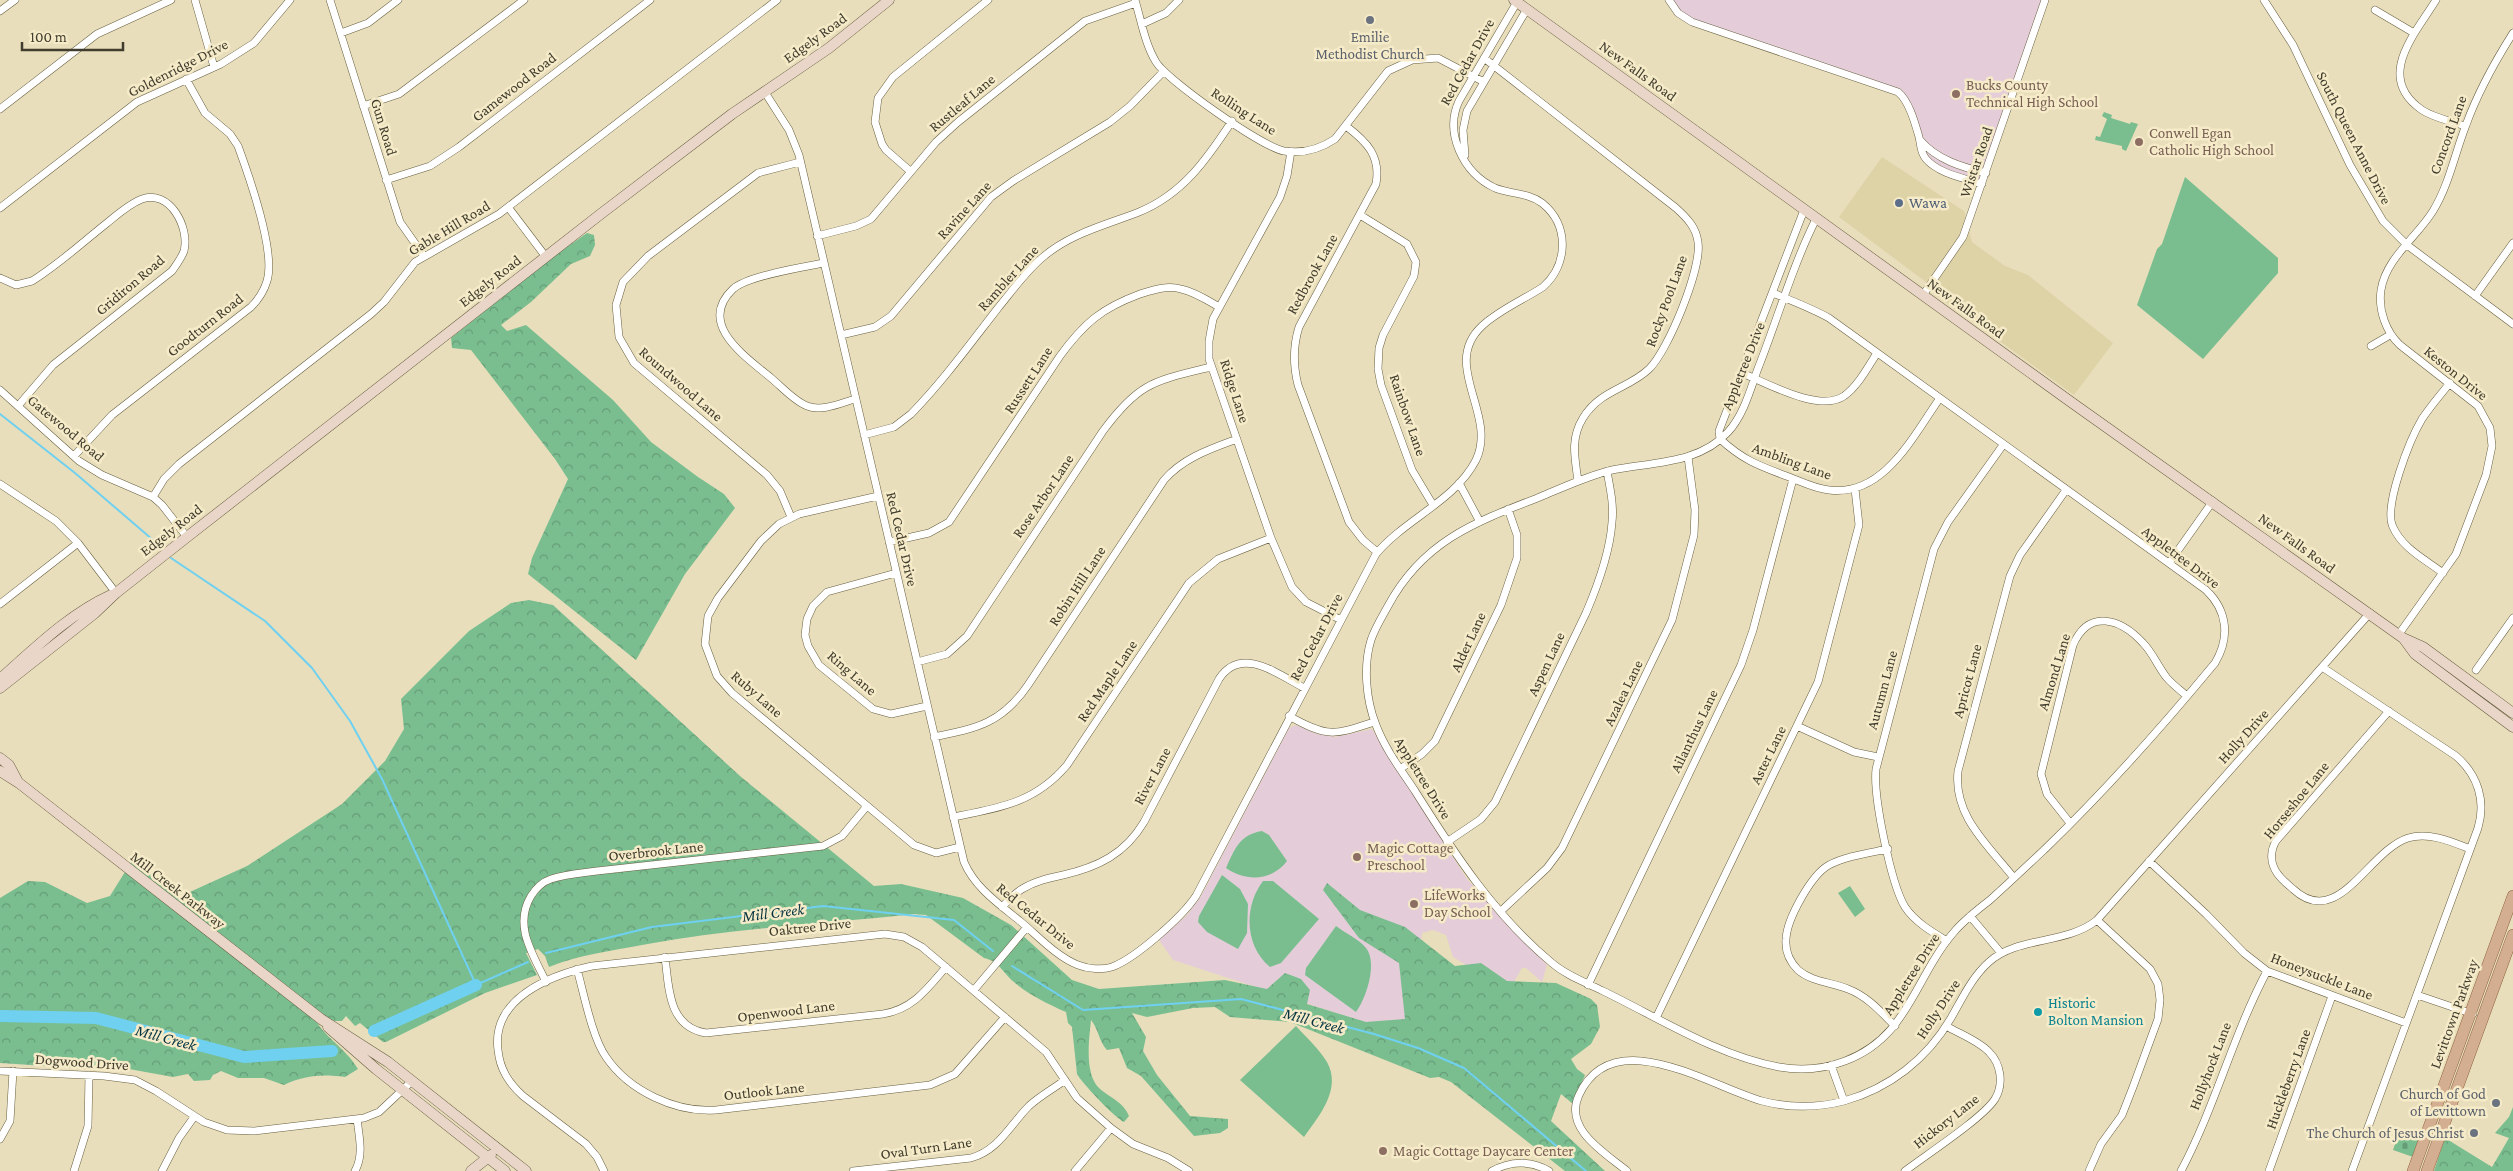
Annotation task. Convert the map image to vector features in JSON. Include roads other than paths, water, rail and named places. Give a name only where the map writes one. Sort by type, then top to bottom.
[{"type":"main road","name":"Edgely Road","points":[[0,688],[95,614],[116,593],[186,537],[546,257],[764,91],[829,48],[889,0]]},
{"type":"main road","name":"New Falls Road","points":[[1516,1],[1816,219],[2401,636],[2423,647],[2513,713]]},
{"type":"main road","name":"Edgely Road","points":[[0,679],[94,602],[116,593]]},
{"type":"main road","name":"New Falls Road","points":[[2401,636],[2415,654],[2513,727]]},
{"type":"main road","name":"Mill Creek Parkway","points":[[0,758],[9,765],[19,783]]},
{"type":"main road","name":"Mill Creek Parkway","points":[[0,771],[19,783],[321,1019],[388,1062],[526,1171]]},
{"type":"main road","name":"Levittown Parkway","points":[[2413,1171],[2513,896]]},
{"type":"main road","name":"Levittown Parkway","points":[[2427,1171],[2513,935]]},
{"type":"main road","name":"Mill Creek Parkway","points":[[321,1019],[335,1035],[505,1171]]},
{"type":"main road","points":[[471,1171],[498,1150]]},
{"type":"street","points":[[0,12],[15,0]]},
{"type":"street","points":[[0,109],[97,34],[171,0]]},
{"type":"street","points":[[195,0],[214,67]]},
{"type":"street","name":"Goldenridge Drive","points":[[0,208],[137,102],[214,67],[254,43],[290,0]]},
{"type":"street","name":"Gun Road","points":[[330,0],[403,229],[424,256]]},
{"type":"street","points":[[341,32],[368,23],[398,0]]},
{"type":"street","points":[[363,106],[399,94],[524,0]]},
{"type":"street","name":"Gamewood Road","points":[[386,180],[430,166],[459,147],[650,0]]},
{"type":"street","name":"Gable Hill Road","points":[[152,496],[164,479],[179,464],[384,302],[410,268],[424,256],[483,224],[508,207],[777,0]]},
{"type":"street","points":[[910,171],[886,150],[882,144],[875,122],[878,98],[893,77],[988,0]]},
{"type":"street","points":[[1142,24],[1166,13],[1179,0]]},
{"type":"street","points":[[1669,0],[1678,13],[1692,22],[1882,86],[1902,95],[1920,140],[1922,154],[1933,165],[1982,184]]},
{"type":"street","name":"Wistar Road","points":[[1923,295],[1964,237],[2045,0]]},
{"type":"street","name":"South Queen Anne Drive","points":[[2264,0],[2293,45],[2370,202],[2382,221],[2407,245],[2513,324]]},
{"type":"street","points":[[2436,0],[2405,49],[2400,70],[2406,92],[2422,110],[2465,126]]},
{"type":"street","name":"Rustleaf Lane","points":[[818,236],[866,222],[882,206],[936,142],[958,122],[1075,28],[1097,15],[1135,1]]},
{"type":"street","name":"Rolling Lane","points":[[1135,1],[1153,57],[1164,71],[1258,139],[1277,149],[1307,151],[1326,145],[1346,126],[1381,79],[1395,66],[1421,58],[1438,58],[1484,82]]},
{"type":"street","name":"Red Cedar Drive","points":[[764,91],[790,130],[800,162],[953,818],[960,847],[972,878],[1002,907],[1069,961],[1095,969],[1112,967],[1122,962],[1156,937],[1186,910],[1196,896],[1377,552],[1407,524],[1459,483],[1476,460],[1482,441],[1480,418],[1466,375],[1467,356],[1474,336],[1491,318],[1550,281],[1561,263],[1563,244],[1558,224],[1542,204],[1518,193],[1496,188],[1480,178],[1454,137],[1453,118],[1458,101],[1516,1]]},
{"type":"street","name":"Red Cedar Drive","points":[[1470,165],[1464,152],[1463,130],[1467,111],[1527,9]]},
{"type":"street","points":[[2375,10],[2414,33]]},
{"type":"street","name":"Concord Lane","points":[[2407,245],[2438,201],[2465,126],[2485,78],[2513,34]]},
{"type":"street","name":"Rocky Pool Lane","points":[[1484,58],[1687,218],[1699,244],[1694,273],[1668,341],[1659,359],[1647,371],[1598,400],[1578,428],[1573,450],[1578,481]]},
{"type":"street","name":"Ravine Lane","points":[[841,335],[875,327],[891,316],[991,197],[1012,180],[1110,122],[1130,106],[1164,71]]},
{"type":"street","name":"Goodturn Road","points":[[74,456],[112,415],[251,307],[258,300],[267,281],[269,266],[267,243],[238,146],[230,134],[205,113],[186,79]]},
{"type":"street","name":"Rambler Lane","points":[[864,435],[894,427],[911,414],[1009,295],[1043,257],[1078,235],[1139,212],[1170,195],[1191,177],[1204,162],[1232,121]]},
{"type":"street","name":"Redbrook Lane","points":[[1346,126],[1368,145],[1377,168],[1376,184],[1304,315],[1296,336],[1294,358],[1298,385],[1349,522],[1363,540],[1377,552]]},
{"type":"street","points":[[1920,140],[1934,154],[1945,160],[1986,173]]},
{"type":"street","name":"Ridge Lane","points":[[1291,151],[1288,176],[1280,197],[1219,307],[1210,331],[1208,353],[1211,367],[1286,576],[1299,596],[1318,610],[1341,620]]},
{"type":"street","name":"Roundwood Lane","points":[[791,517],[780,491],[767,475],[634,363],[619,337],[615,314],[623,282],[648,256],[758,173],[800,162]]},
{"type":"street","name":"Gridiron Road","points":[[0,278],[16,285],[32,281],[123,210],[141,199],[157,198],[165,202],[174,209],[181,222],[184,251],[172,271],[61,358],[18,406]]},
{"type":"street","points":[[508,207],[546,257]]},
{"type":"street","name":"Appletree Drive","points":[[1720,439],[1720,431],[1804,210]]},
{"type":"street","name":"Rainbow Lane","points":[[1360,215],[1407,244],[1416,262],[1414,276],[1383,335],[1379,348],[1378,369],[1381,385],[1412,470],[1433,505]]},
{"type":"street","name":"Appletree Drive","points":[[1772,294],[1785,298],[1829,318],[2169,563],[2211,595],[2221,610],[2226,631],[2224,647],[2215,663],[2187,696],[2070,823],[2014,878],[1970,916],[1947,941],[1907,1011],[1895,1026],[1874,1046],[1861,1054],[1831,1066],[1803,1069],[1774,1066],[1706,1042],[1588,985],[1552,964],[1501,911],[1465,869],[1400,769],[1374,722],[1366,670],[1370,641],[1402,582],[1414,566],[1442,543],[1508,509],[1578,481],[1607,472],[1688,457],[1720,439],[1735,423],[1755,378],[1785,298],[1816,219]]},
{"type":"street","points":[[2475,296],[2513,243]]},
{"type":"street","points":[[2371,346],[2390,335],[2381,306],[2381,289],[2387,272],[2407,245]]},
{"type":"street","points":[[824,263],[763,277],[738,285],[726,297],[722,306],[722,327],[732,345],[808,406],[828,406],[856,399]]},
{"type":"street","name":"Russett Lane","points":[[889,542],[929,533],[949,522],[1060,356],[1076,334],[1098,314],[1118,302],[1162,288],[1181,289],[1219,307]]},
{"type":"street","name":"Keston Drive","points":[[2390,335],[2482,410],[2490,428],[2492,446],[2486,475],[2461,543],[2401,636]]},
{"type":"street","points":[[1742,373],[1812,401],[1829,402],[1844,396],[1851,390],[1877,353]]},
{"type":"street","name":"Rose Arbor Lane","points":[[916,662],[947,654],[967,636],[1124,402],[1137,392],[1159,381],[1211,367]]},
{"type":"street","points":[[2443,573],[2415,553],[2398,536],[2391,522],[2390,506],[2415,432],[2450,383]]},
{"type":"street","name":"Gatewood Road","points":[[0,390],[74,456],[102,475],[152,496],[162,505],[186,537]]},
{"type":"street","name":"Ambling Lane","points":[[1720,439],[1747,461],[1828,490],[1855,489],[1870,482],[1887,470],[1940,398]]},
{"type":"street","name":"Robin Hill Lane","points":[[934,737],[985,724],[1005,713],[1028,685],[1164,480],[1180,464],[1194,456],[1237,439]]},
{"type":"street","name":"Autumn Lane","points":[[1947,941],[1921,924],[1906,908],[1897,887],[1875,795],[1878,758],[1934,549],[1948,522],[2004,445]]},
{"type":"street","name":"Azalea Lane","points":[[1501,911],[1547,868],[1562,848],[1669,630],[1694,535],[1695,510],[1688,457]]},
{"type":"street","name":"Aspen Lane","points":[[1447,842],[1481,819],[1495,802],[1590,606],[1609,543],[1612,522],[1607,472]]},
{"type":"street","name":"Ailanthus Lane","points":[[1588,985],[1741,665],[1753,630],[1793,478]]},
{"type":"street","points":[[1459,483],[1480,522]]},
{"type":"street","points":[[0,484],[56,521],[78,543],[116,593]]},
{"type":"street","name":"Aster Lane","points":[[1656,1018],[1820,676],[1857,537],[1860,515],[1855,489]]},
{"type":"street","name":"Apricot Lane","points":[[2014,878],[1966,818],[1959,800],[1958,771],[2010,576],[2020,555],[2066,490]]},
{"type":"street","name":"Ruby Lane","points":[[878,496],[791,517],[765,536],[713,605],[706,627],[708,656],[722,684],[867,806],[922,849],[936,853],[960,847]]},
{"type":"street","points":[[2169,563],[2213,501]]},
{"type":"street","name":"Alder Lane","points":[[1400,769],[1422,754],[1434,742],[1501,604],[1518,550],[1517,535],[1508,509]]},
{"type":"street","name":"Red Maple Lane","points":[[953,818],[1030,798],[1049,784],[1067,765],[1189,583],[1218,559],[1271,538]]},
{"type":"street","points":[[0,604],[78,543]]},
{"type":"street","name":"Ring Lane","points":[[896,573],[827,592],[817,600],[807,619],[805,635],[808,646],[819,664],[873,709],[891,714],[927,706]]},
{"type":"street","name":"Holly Drive","points":[[1626,1171],[1583,1133],[1579,1126],[1576,1112],[1578,1097],[1588,1080],[1599,1071],[1619,1062],[1639,1060],[1657,1063],[1772,1103],[1804,1106],[1844,1100],[1877,1089],[1907,1070],[1932,1046],[1982,969],[2001,953],[2074,933],[2097,920],[2370,613]]},
{"type":"street","points":[[2476,670],[2513,618]]},
{"type":"street","name":"Almond Lane","points":[[2070,823],[2047,794],[2041,774],[2073,645],[2080,632],[2090,624],[2104,620],[2115,622],[2143,642],[2166,677],[2187,696]]},
{"type":"street","name":"River Lane","points":[[1002,907],[1014,895],[1032,884],[1092,867],[1114,855],[1130,841],[1144,822],[1219,679],[1228,668],[1240,663],[1254,663],[1304,688]]},
{"type":"street","points":[[2322,667],[2456,756],[2470,769],[2482,800],[2480,822],[2352,1171]]},
{"type":"street","name":"Horseshoe Lane","points":[[2389,711],[2276,841],[2271,855],[2274,870],[2304,899],[2327,901],[2340,894],[2392,847],[2406,839],[2430,836],[2470,848]]},
{"type":"street","points":[[1290,716],[1324,733],[1343,732],[1374,722]]},
{"type":"street","points":[[1797,726],[1854,752],[1878,758]]},
{"type":"street","name":"Overbrook Lane","points":[[546,982],[522,924],[527,902],[533,892],[544,882],[564,875],[823,846],[842,836],[867,806]]},
{"type":"street","points":[[1888,849],[1838,862],[1821,871],[1806,891],[1789,926],[1786,939],[1788,954],[1792,964],[1805,976],[1858,994],[1895,1026]]},
{"type":"street","name":"Honeysuckle Lane","points":[[2149,861],[2206,914],[2244,953],[2267,971],[2406,1023]]},
{"type":"street","points":[[1970,916],[2001,953]]},
{"type":"street","points":[[2089,1171],[2101,1144],[2122,1115],[2156,1027],[2160,1000],[2158,984],[2150,969],[2097,920]]},
{"type":"street","points":[[974,990],[1027,926]]},
{"type":"street","name":"Oaktree Drive","points":[[604,1171],[592,1150],[514,1088],[501,1067],[498,1043],[503,1018],[515,1001],[527,991],[577,970],[665,958],[885,934],[911,940],[946,966],[1005,1016],[1046,1052],[1086,1108],[1111,1128],[1133,1144],[1168,1158],[1189,1171]]},
{"type":"street","name":"Openwood Lane","points":[[665,958],[674,1012],[689,1027],[706,1033],[894,1012],[917,1000],[946,966]]},
{"type":"street","name":"Outlook Lane","points":[[577,970],[606,1058],[613,1066],[649,1094],[666,1104],[696,1110],[735,1108],[930,1085],[955,1074],[1005,1016]]},
{"type":"street","name":"Hollyhock Lane","points":[[2181,1171],[2201,1128],[2242,1022],[2267,971]]},
{"type":"street","points":[[2417,995],[2483,1017]]},
{"type":"street","name":"Huckleberry Lane","points":[[2269,1171],[2332,996]]},
{"type":"street","name":"Hickory Lane","points":[[1905,1171],[1977,1116],[1991,1104],[1999,1091],[1998,1066],[1990,1053],[1946,1026]]},
{"type":"street","points":[[1831,1066],[1844,1100]]},
{"type":"street","name":"Dogwood Drive","points":[[0,1071],[126,1078],[144,1084],[194,1117],[214,1127],[238,1132],[357,1119],[379,1112],[412,1081]]},
{"type":"street","points":[[0,1139],[10,1121],[13,1071]]},
{"type":"street","points":[[74,1171],[88,1126],[89,1075]]},
{"type":"street","name":"Oval Turn Lane","points":[[853,1171],[971,1158],[983,1153],[998,1143],[1028,1107],[1065,1080]]},
{"type":"street","points":[[162,1171],[179,1138],[194,1117]]},
{"type":"street","points":[[356,1171],[361,1151],[357,1119]]},
{"type":"street","points":[[1074,1171],[1111,1128]]},
{"type":"street","points":[[1492,1171],[1505,1165],[1520,1163],[1549,1171]]},
{"type":"waterway","points":[[0,414],[75,473],[160,546]]},
{"type":"waterway","points":[[171,558],[265,621],[312,668],[350,721],[382,779],[476,985],[528,962]]},
{"type":"waterway","name":"Mill Creek","points":[[546,953],[652,927],[823,906],[954,920],[993,951]]},
{"type":"waterway","name":"Mill Creek","points":[[1012,966],[1083,1010],[1241,999],[1374,1034],[1418,1048],[1464,1068],[1586,1171]]},
{"type":"waterway","name":"Mill Creek","points":[[374,1031],[476,985]]},
{"type":"waterway","name":"Mill Creek","points":[[0,1016],[96,1018],[244,1057],[332,1051]]},
{"type":"place","name":"Emilie Methodist Church","points":[[1370,20]]},
{"type":"place","name":"Bucks County Technical High School","points":[[1956,94]]},
{"type":"place","name":"Conwell Egan Catholic High School","points":[[2139,142]]},
{"type":"place","name":"Wawa","points":[[1899,203]]},
{"type":"place","name":"Magic Cottage Preschool","points":[[1357,857]]},
{"type":"place","name":"LifeWorks Day School","points":[[1414,904]]},
{"type":"place","name":"Historic Bolton Mansion","points":[[2038,1012]]},
{"type":"place","name":"Church of God of Levittown","points":[[2496,1103]]},
{"type":"place","name":"The Church of Jesus Christ","points":[[2474,1133]]},
{"type":"place","name":"Magic Cottage Daycare Center","points":[[1383,1151]]}]
